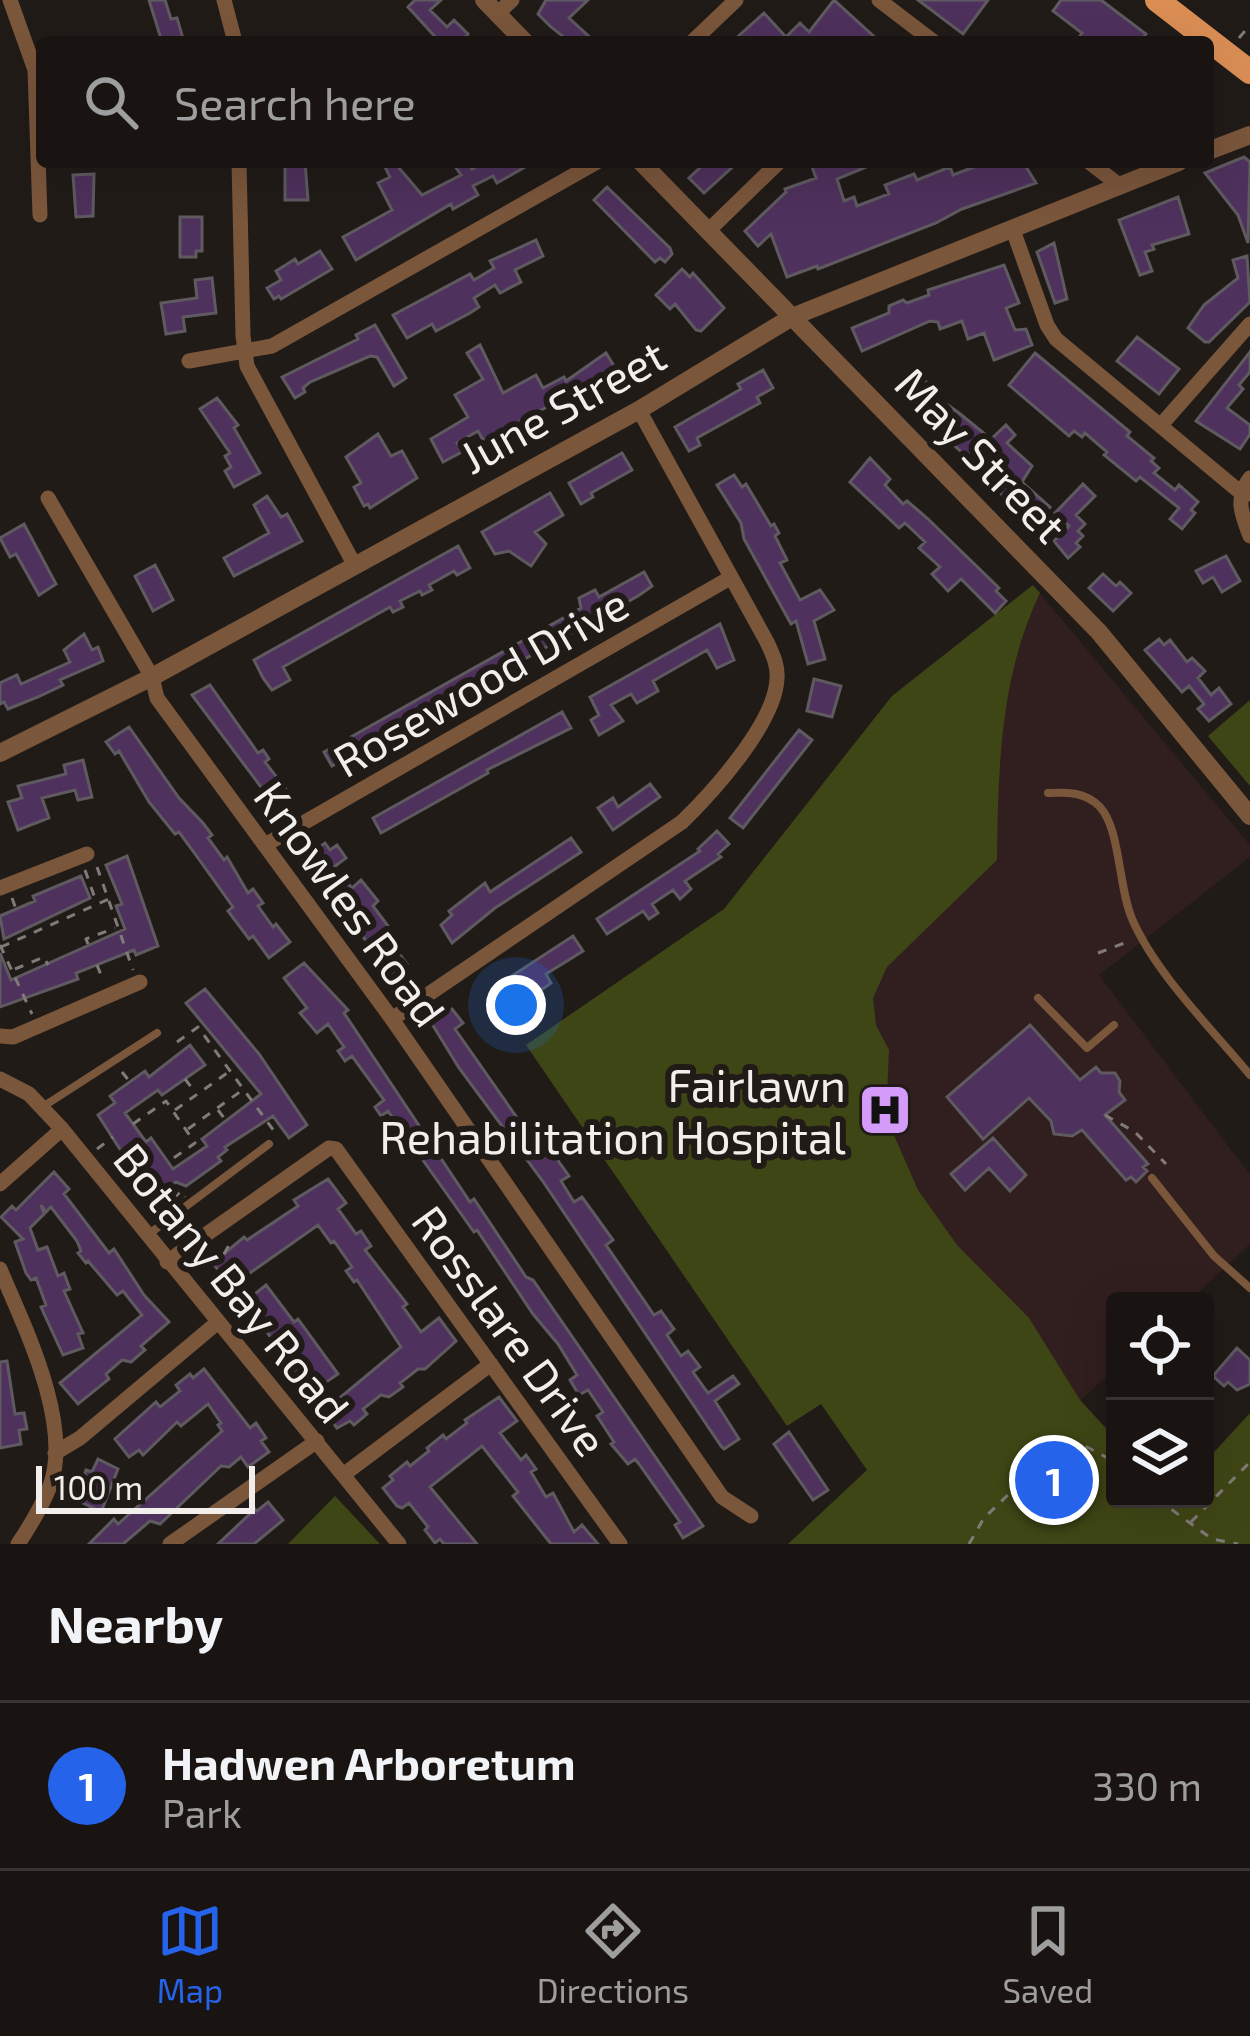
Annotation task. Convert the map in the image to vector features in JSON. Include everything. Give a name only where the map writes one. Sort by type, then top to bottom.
[{"type":"main road","points":[[1157,0],[1204,36]]},
{"type":"main road","points":[[1214,44],[1250,72]]},
{"type":"street","points":[[10,0],[35,70],[36,99]]},
{"type":"street","points":[[224,0],[233,36]]},
{"type":"street","points":[[698,36],[736,0]]},
{"type":"street","points":[[879,0],[926,36]]},
{"type":"street","points":[[498,5],[521,36]]},
{"type":"street","points":[[1214,149],[1250,135]]},
{"type":"street","points":[[38,168],[40,214]]},
{"type":"street","points":[[239,168],[244,351],[253,379],[354,564]]},
{"type":"street","points":[[189,361],[272,346],[586,168]]},
{"type":"street","name":"May Street","points":[[647,168],[1099,632],[1250,816]]},
{"type":"street","points":[[708,231],[773,168]]},
{"type":"street","points":[[1097,168],[1118,185]]},
{"type":"street","name":"June Street","points":[[0,753],[152,677],[639,410],[792,317],[1163,168]]},
{"type":"street","points":[[1013,230],[1056,339],[1247,488],[1241,513],[1250,536]]},
{"type":"street","points":[[1161,425],[1250,324]]},
{"type":"street","points":[[392,1019],[682,822],[764,719],[777,681],[776,662],[639,410]]},
{"type":"street","name":"Knowles Road","points":[[48,498],[152,677],[157,698],[392,1019],[722,1497],[751,1516]]},
{"type":"street","name":"Rosewood Drive","points":[[265,845],[730,578]]},
{"type":"street","points":[[0,888],[84,855]]},
{"type":"street","points":[[0,1036],[14,1037],[140,982]]},
{"type":"street","name":"Botany Bay Road","points":[[0,1079],[43,1106],[398,1544]]},
{"type":"street","points":[[0,1184],[62,1129]]},
{"type":"street","name":"Rosslare Drive","points":[[167,1262],[329,1148],[336,1149],[620,1544]]},
{"type":"street","points":[[0,1269],[34,1352],[55,1434],[51,1483],[18,1544]]},
{"type":"street","points":[[55,1453],[80,1438],[218,1322]]},
{"type":"street","points":[[343,1475],[491,1364]]},
{"type":"street","points":[[170,1544],[316,1441]]},
{"type":"lane","points":[[1048,793],[1089,798],[1108,818],[1124,898],[1140,934],[1250,1075]]},
{"type":"lane","points":[[1038,998],[1087,1048],[1114,1025]]},
{"type":"lane","points":[[43,1106],[157,1033]]},
{"type":"lane","points":[[148,1235],[269,1144]]},
{"type":"lane","points":[[1152,1178],[1214,1256],[1250,1288]]},
{"type":"path","points":[[1238,40],[1249,26]]},
{"type":"path","points":[[84,855],[95,861],[140,982]]},
{"type":"path","points":[[84,855],[97,904]]},
{"type":"path","points":[[106,889],[115,886]]},
{"type":"path","points":[[38,1026],[0,946],[110,899]]},
{"type":"path","points":[[66,908],[70,916]]},
{"type":"path","points":[[88,944],[86,939],[116,927]]},
{"type":"path","points":[[24,930],[27,937]]},
{"type":"path","points":[[119,934],[126,932]]},
{"type":"path","points":[[1098,952],[1126,944],[1140,934]]},
{"type":"path","points":[[13,969],[44,957],[48,965]]},
{"type":"path","points":[[97,965],[109,995]]},
{"type":"path","points":[[177,1042],[198,1028],[276,1133],[269,1144]]},
{"type":"path","points":[[222,1060],[229,1054]]},
{"type":"path","points":[[174,1111],[230,1071]]},
{"type":"path","points":[[185,1079],[196,1095]]},
{"type":"path","points":[[187,1130],[256,1088]]},
{"type":"path","points":[[144,1100],[151,1111]]},
{"type":"path","points":[[133,1124],[166,1101],[195,1143],[168,1162]]},
{"type":"path","points":[[217,1108],[226,1122]]},
{"type":"path","points":[[1106,1115],[1136,1132],[1166,1164]]},
{"type":"path","points":[[272,1128],[279,1124]]},
{"type":"path","points":[[85,1157],[113,1137]]},
{"type":"path","points":[[221,1234],[229,1245],[224,1254]]},
{"type":"path","points":[[969,1544],[984,1518],[1062,1443],[1087,1447],[1106,1457]]},
{"type":"path","points":[[1190,1523],[1250,1462]]},
{"type":"path","points":[[1169,1508],[1212,1539],[1238,1544]]},
{"type":"shaded area","name":"Fairlawn Rehabilitation Hospital","points":[[1033,585],[1250,845],[1250,857],[1099,975],[1250,1175],[1250,1244],[1199,1292],[1106,1292],[1106,1377],[956,1514],[821,1404],[787,1426],[526,1045],[724,909],[892,696]]},
{"type":"green space","points":[[1033,585],[1040,593],[1009,690],[997,860],[887,967],[873,998],[876,1025],[889,1050],[886,1117],[918,1190],[957,1245],[1029,1318],[1080,1400],[1106,1428],[1106,1508],[1214,1508],[1214,1452],[1250,1413],[1250,1544],[788,1544],[867,1470],[821,1404],[787,1426],[526,1045],[724,909],[892,696]]},
{"type":"green space","points":[[1250,700],[1250,786],[1208,736]]},
{"type":"green space","points":[[335,1496],[380,1544],[288,1544]]},
{"type":"building","points":[[149,0],[165,0],[182,36],[160,36]]},
{"type":"building","points":[[415,0],[441,0],[430,10],[447,27],[454,20],[468,34],[435,36],[408,7]]},
{"type":"building","points":[[546,0],[588,0],[569,18],[588,36],[562,36],[538,14]]},
{"type":"building","points":[[834,0],[873,36],[787,36],[800,23],[809,32]]},
{"type":"building","points":[[918,0],[988,0],[963,34]]},
{"type":"building","points":[[1061,0],[1101,0],[1146,34],[1080,36],[1053,11]]},
{"type":"building","points":[[764,13],[785,36],[739,36]]},
{"type":"building","points":[[1244,157],[1250,162],[1248,243],[1238,215],[1205,173]]},
{"type":"building","points":[[285,168],[305,168],[308,200],[285,200]]},
{"type":"building","points":[[386,168],[399,168],[422,195],[461,175],[456,168],[523,168],[497,183],[493,176],[473,186],[478,195],[453,209],[451,204],[356,260],[343,237],[392,210],[378,183],[390,177]]},
{"type":"building","points":[[700,168],[731,168],[704,193],[689,178]]},
{"type":"building","points":[[812,168],[864,168],[837,179],[844,201],[854,197],[857,206],[889,194],[885,185],[947,168],[953,175],[971,168],[1027,168],[1036,183],[787,277],[771,234],[758,246],[745,231],[785,189],[816,178]]},
{"type":"building","points":[[94,174],[93,216],[76,217],[73,175]]},
{"type":"building","points":[[607,187],[670,248],[672,254],[665,262],[660,258],[655,262],[594,200]]},
{"type":"building","points":[[1178,197],[1189,234],[1152,245],[1154,249],[1145,252],[1152,271],[1140,275],[1119,220]]},
{"type":"building","points":[[180,217],[202,217],[202,251],[196,251],[196,257],[180,257]]},
{"type":"building","points":[[536,240],[543,256],[515,270],[521,282],[500,293],[495,285],[474,298],[479,307],[470,313],[436,331],[432,324],[407,338],[393,315],[470,274],[474,280],[494,268],[490,261]]},
{"type":"building","points":[[1054,243],[1067,299],[1055,303],[1037,252]]},
{"type":"building","points":[[320,251],[332,269],[274,299],[267,288],[281,280],[276,271]]},
{"type":"building","points":[[1247,256],[1250,302],[1205,342],[1188,328],[1204,305],[1238,278],[1233,260]]},
{"type":"building","points":[[1004,265],[1019,303],[1006,308],[1015,330],[1026,329],[1032,345],[994,360],[984,333],[968,339],[962,321],[940,329],[938,322],[930,321],[862,351],[852,328],[889,313],[889,306],[903,300],[907,303],[929,295],[928,290]]},
{"type":"building","points":[[682,269],[690,277],[693,273],[724,308],[701,331],[675,304],[670,309],[656,295]]},
{"type":"building","points":[[212,278],[216,313],[183,317],[185,331],[166,334],[161,303],[197,298],[195,280]]},
{"type":"building","points":[[375,325],[406,378],[394,386],[377,357],[370,356],[310,382],[295,398],[282,377],[358,339],[356,335]]},
{"type":"building","points":[[1137,337],[1179,369],[1159,394],[1117,361]]},
{"type":"building","points":[[480,345],[503,393],[536,375],[543,388],[564,377],[566,381],[606,353],[617,371],[483,440],[478,431],[457,443],[462,452],[443,462],[431,439],[468,417],[455,395],[483,379],[467,353]]},
{"type":"building","points":[[1250,352],[1250,372],[1227,408],[1250,425],[1240,449],[1196,421]]},
{"type":"building","points":[[1035,353],[1130,432],[1127,436],[1154,458],[1151,461],[1159,468],[1154,473],[1175,490],[1179,485],[1198,502],[1182,529],[1170,519],[1179,508],[1140,477],[1136,481],[1085,433],[1082,437],[1074,431],[1069,436],[1009,385]]},
{"type":"building","points":[[912,369],[932,387],[927,392],[945,409],[948,405],[986,435],[967,457],[922,416],[925,413],[898,383]]},
{"type":"building","points":[[763,370],[773,388],[757,397],[760,403],[697,438],[700,445],[689,451],[675,427],[741,389],[738,384]]},
{"type":"building","points":[[217,398],[238,425],[234,428],[260,473],[234,487],[225,471],[231,467],[225,456],[230,453],[200,409]]},
{"type":"building","points":[[1006,425],[1015,435],[1007,443],[1032,466],[1022,482],[1050,507],[1032,527],[992,484],[1000,475],[991,467],[998,460],[984,446]]},
{"type":"building","points":[[378,434],[391,456],[402,451],[417,478],[370,508],[354,487],[361,483],[346,457]]},
{"type":"building","points":[[622,453],[632,470],[591,493],[593,497],[581,504],[569,483]]},
{"type":"building","points":[[870,458],[890,479],[885,485],[903,504],[907,501],[927,518],[999,588],[996,591],[1006,601],[995,613],[961,579],[948,591],[932,574],[940,567],[919,548],[925,542],[905,523],[899,528],[850,482]]},
{"type":"building","points":[[734,475],[742,487],[746,484],[779,533],[775,536],[787,560],[780,563],[800,600],[820,590],[834,610],[814,621],[825,659],[808,664],[796,621],[791,624],[717,485]]},
{"type":"building","points":[[1083,484],[1095,496],[1076,515],[1085,524],[1078,531],[1083,536],[1076,543],[1080,547],[1068,558],[1054,541],[1069,526],[1055,513]]},
{"type":"building","points":[[550,493],[563,515],[535,532],[546,544],[531,566],[509,551],[495,554],[482,532]]},
{"type":"building","points":[[267,496],[281,517],[287,514],[302,541],[234,576],[224,558],[269,533],[254,505]]},
{"type":"building","points":[[24,524],[56,584],[39,595],[16,554],[10,557],[0,538]]},
{"type":"building","points":[[458,546],[470,568],[457,575],[454,571],[429,585],[432,590],[400,601],[403,607],[393,612],[390,607],[283,667],[290,680],[272,690],[263,678],[254,660]]},
{"type":"building","points":[[1226,556],[1240,581],[1222,592],[1213,577],[1203,583],[1196,571]]},
{"type":"building","points":[[155,565],[173,600],[153,611],[135,576]]},
{"type":"building","points":[[644,572],[652,586],[638,596],[332,766],[324,752],[581,608],[579,598],[595,590],[599,597]]},
{"type":"building","points":[[1103,574],[1131,593],[1113,611],[1089,588]]},
{"type":"building","points":[[720,624],[734,660],[717,668],[707,650],[653,681],[658,691],[637,703],[631,694],[611,705],[623,721],[599,735],[591,720],[599,715],[590,697]]},
{"type":"building","points":[[84,634],[92,650],[98,647],[103,661],[60,680],[63,685],[38,697],[8,709],[4,702],[0,704],[0,683],[17,675],[21,684],[70,662],[64,650]]},
{"type":"building","points":[[1159,639],[1164,645],[1170,640],[1187,662],[1192,658],[1205,671],[1198,678],[1211,695],[1219,688],[1231,704],[1209,721],[1198,709],[1204,704],[1189,686],[1182,692],[1145,650]]},
{"type":"building","points":[[814,679],[841,686],[832,717],[807,711]]},
{"type":"building","points":[[210,685],[258,753],[263,750],[269,759],[265,762],[288,792],[273,803],[192,695]]},
{"type":"building","points":[[562,712],[571,728],[487,770],[381,833],[373,818]]},
{"type":"building","points":[[129,727],[179,798],[212,835],[208,838],[224,860],[227,857],[248,893],[253,889],[273,927],[276,924],[290,942],[269,958],[228,911],[233,907],[179,832],[175,834],[149,802],[119,751],[115,754],[106,742]]},
{"type":"building","points":[[799,730],[812,740],[743,828],[730,818]]},
{"type":"building","points":[[83,760],[92,797],[78,800],[75,790],[42,798],[49,818],[18,830],[8,802],[22,798],[18,786],[66,774],[64,765]]},
{"type":"building","points":[[650,784],[660,797],[613,830],[598,808],[613,798],[618,807]]},
{"type":"building","points":[[717,831],[729,844],[718,854],[721,857],[685,881],[691,889],[680,899],[673,890],[652,904],[658,913],[649,919],[643,911],[607,934],[597,919],[700,851]]},
{"type":"building","points":[[571,838],[581,852],[495,908],[452,943],[441,925],[452,915],[449,911],[485,883],[490,892]]},
{"type":"building","points":[[325,843],[330,850],[337,845],[346,858],[334,867],[352,888],[361,880],[378,901],[373,906],[388,926],[384,934],[407,964],[392,976],[313,869],[316,862],[310,854]]},
{"type":"building","points":[[127,856],[158,946],[136,955],[134,950],[76,973],[78,979],[0,1007],[0,953],[11,980],[125,929],[116,906],[122,904],[106,865]]},
{"type":"building","points":[[81,876],[90,898],[4,939],[0,916]]},
{"type":"building","points":[[573,936],[583,951],[546,974],[551,983],[508,1013],[504,1007],[498,1011],[490,1000],[496,996],[492,989]]},
{"type":"building","points":[[304,963],[348,1010],[344,1013],[470,1202],[474,1199],[526,1277],[533,1280],[703,1526],[683,1538],[675,1525],[680,1522],[639,1464],[635,1459],[628,1464],[611,1444],[597,1416],[603,1412],[588,1390],[579,1395],[570,1380],[577,1375],[558,1344],[477,1230],[474,1232],[388,1111],[381,1116],[375,1107],[384,1100],[352,1056],[345,1061],[338,1051],[344,1047],[328,1024],[317,1033],[300,1013],[307,1008],[284,978]]},
{"type":"building","points":[[205,989],[259,1054],[307,1125],[289,1138],[273,1116],[225,1147],[218,1157],[221,1161],[186,1186],[176,1182],[162,1192],[133,1151],[125,1157],[98,1115],[115,1103],[110,1096],[145,1071],[149,1077],[190,1045],[205,1065],[162,1095],[158,1090],[125,1113],[173,1169],[207,1146],[202,1139],[261,1094],[186,1003]]},
{"type":"building","points":[[452,1009],[463,1023],[455,1029],[527,1132],[534,1127],[569,1176],[561,1181],[574,1202],[582,1197],[613,1240],[606,1245],[654,1315],[661,1311],[674,1329],[667,1335],[681,1356],[688,1351],[700,1367],[693,1372],[708,1393],[733,1376],[739,1384],[715,1401],[739,1439],[724,1449],[542,1180],[459,1068],[432,1024]]},
{"type":"building","points":[[1030,1025],[1080,1080],[1096,1067],[1101,1073],[1115,1073],[1125,1100],[1105,1115],[1148,1164],[1136,1182],[1131,1177],[1126,1180],[1082,1130],[1072,1136],[1054,1134],[1051,1121],[1029,1098],[983,1139],[947,1097]]},
{"type":"building","points":[[993,1138],[1026,1175],[1010,1191],[989,1168],[965,1190],[951,1174]]},
{"type":"building","points":[[54,1172],[69,1189],[64,1194],[109,1253],[114,1249],[144,1295],[169,1322],[141,1346],[145,1350],[131,1362],[122,1360],[106,1374],[109,1379],[78,1404],[60,1383],[142,1315],[123,1291],[117,1295],[86,1263],[78,1253],[77,1241],[51,1207],[46,1212],[41,1205],[44,1214],[30,1228],[38,1250],[47,1247],[58,1276],[64,1273],[70,1289],[64,1291],[83,1333],[78,1334],[83,1348],[63,1355],[41,1307],[46,1305],[36,1278],[31,1280],[26,1273],[15,1242],[23,1239],[1,1217],[12,1206],[16,1210]]},
{"type":"building","points":[[328,1179],[346,1203],[338,1209],[356,1234],[361,1231],[371,1246],[365,1250],[407,1304],[403,1307],[421,1332],[439,1318],[456,1341],[425,1369],[400,1383],[403,1387],[363,1409],[367,1414],[354,1425],[350,1421],[337,1428],[324,1411],[401,1347],[357,1280],[346,1271],[352,1267],[334,1241],[318,1225],[230,1287],[213,1263],[244,1237],[247,1240],[298,1206],[294,1200]]},
{"type":"building","points":[[266,1285],[338,1374],[316,1389],[308,1378],[304,1382],[294,1369],[299,1366],[282,1343],[277,1346],[245,1302]]},
{"type":"building","points":[[1237,1348],[1250,1360],[1250,1384],[1237,1390],[1228,1382],[1224,1386],[1214,1375]]},
{"type":"building","points":[[7,1361],[15,1414],[24,1413],[27,1429],[19,1430],[21,1444],[0,1448],[0,1362]]},
{"type":"building","points":[[204,1369],[250,1428],[256,1423],[269,1452],[248,1467],[241,1457],[229,1467],[221,1466],[160,1524],[150,1521],[123,1544],[89,1544],[222,1431],[208,1404],[181,1426],[177,1422],[143,1455],[139,1450],[129,1457],[115,1439],[156,1402],[160,1407],[180,1391],[176,1385]]},
{"type":"building","points":[[499,1397],[517,1421],[500,1433],[521,1460],[526,1455],[546,1497],[553,1493],[574,1532],[582,1525],[598,1544],[551,1544],[482,1446],[430,1487],[477,1544],[444,1544],[440,1539],[435,1543],[409,1503],[397,1506],[383,1488],[407,1462],[410,1466],[443,1435],[446,1439]]},
{"type":"building","points":[[789,1432],[828,1490],[813,1500],[774,1444]]},
{"type":"building","points":[[98,1459],[118,1469],[101,1512],[77,1500],[86,1470],[92,1472]]},
{"type":"building","points":[[268,1502],[283,1520],[254,1544],[218,1544],[255,1509]]},
{"type":"place","name":"Fairlawn Rehabilitation Hospital","points":[[885,1110]]},
{"type":"place","name":"Hadwen Arboretum","points":[[1054,1480]]}]
